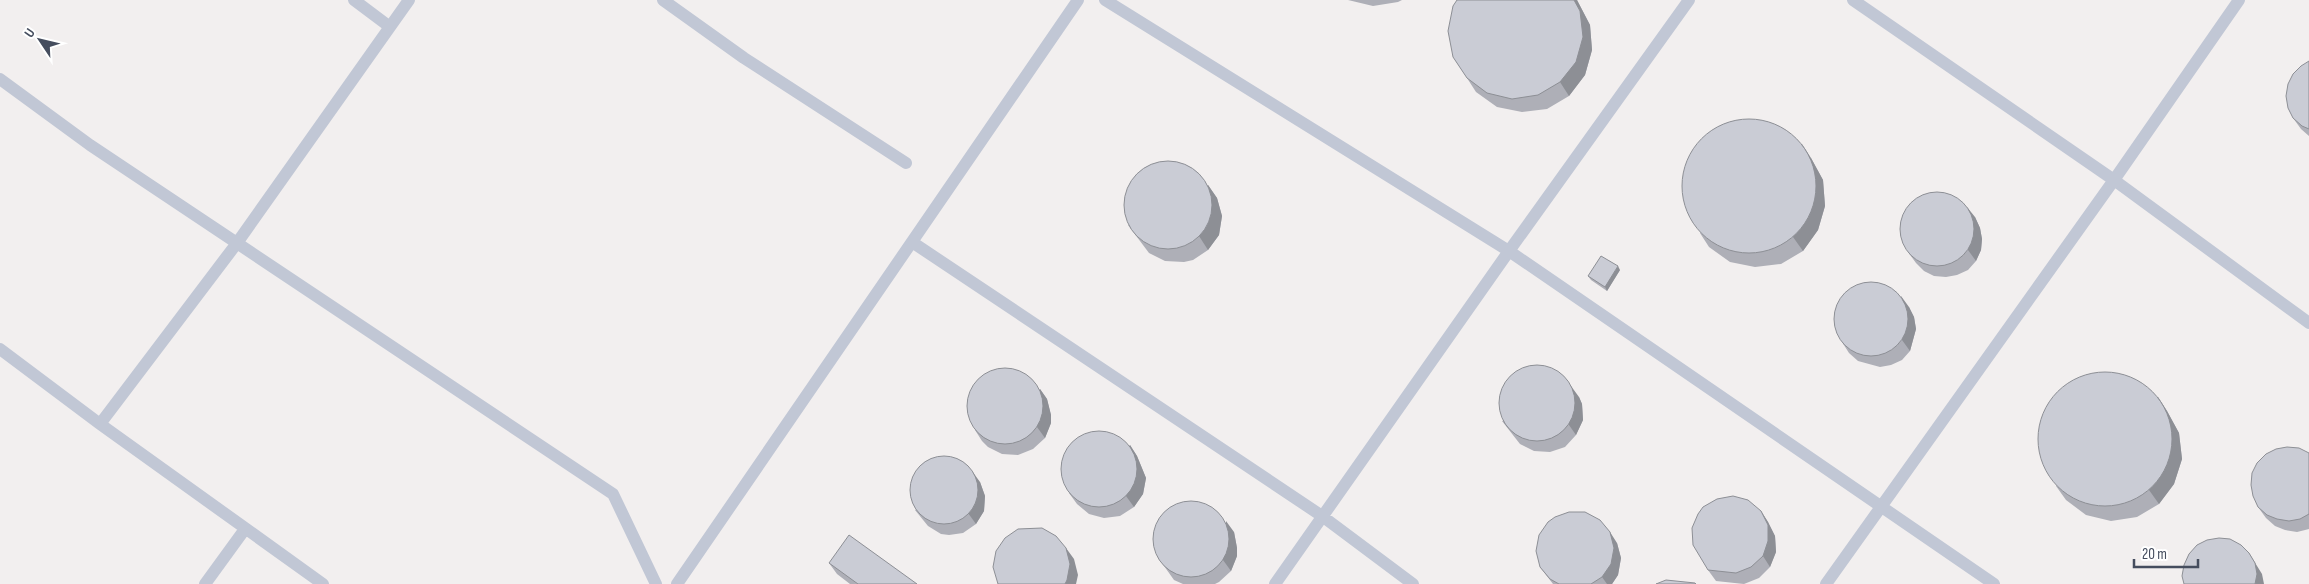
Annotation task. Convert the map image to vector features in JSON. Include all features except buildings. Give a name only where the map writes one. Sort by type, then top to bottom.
[{"type":"lane","points":[[354,0],[390,27]]},
{"type":"lane","points":[[100,424],[237,242],[409,0]]},
{"type":"lane","points":[[663,0],[744,58],[906,163]]},
{"type":"lane","points":[[677,584],[1078,0]]},
{"type":"lane","points":[[1105,0],[1509,251],[1994,584]]},
{"type":"lane","points":[[1275,584],[1509,251],[1689,0]]},
{"type":"lane","points":[[1853,0],[2114,180],[2309,323]]},
{"type":"lane","points":[[1826,584],[2114,180],[2239,0]]},
{"type":"lane","points":[[0,80],[90,145],[613,494],[656,584]]},
{"type":"lane","points":[[912,242],[1322,516],[1412,584]]},
{"type":"lane","points":[[0,349],[100,424],[323,584]]},
{"type":"lane","points":[[205,584],[246,529]]}]
